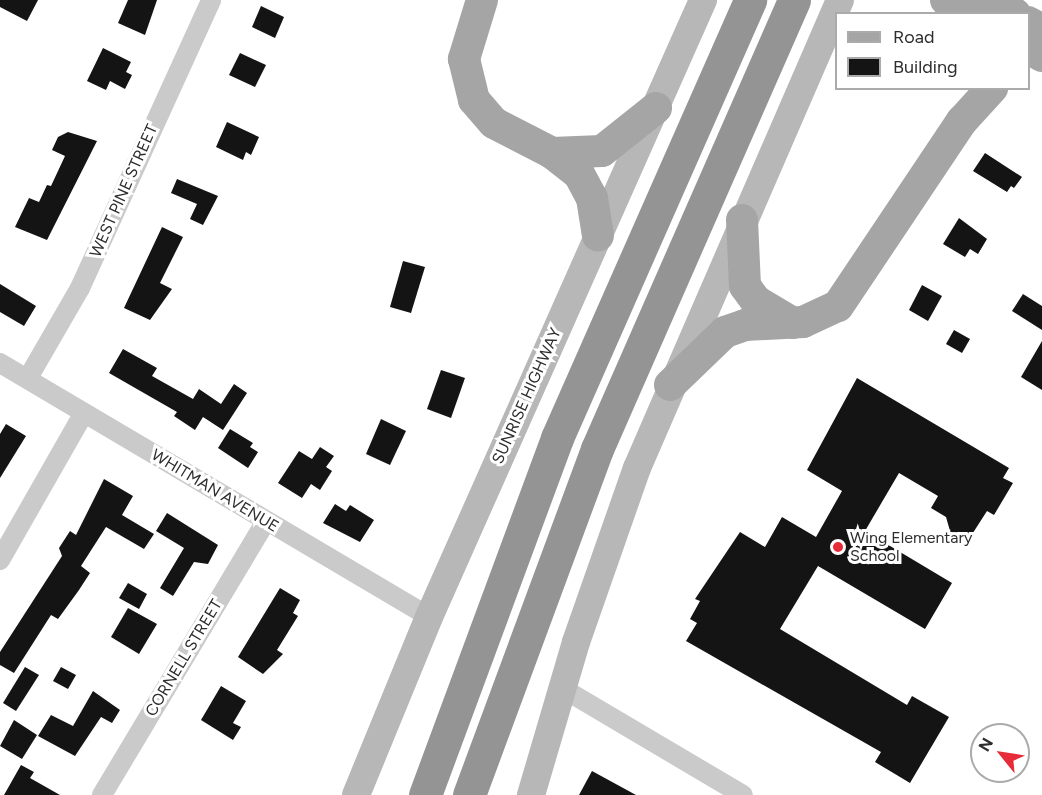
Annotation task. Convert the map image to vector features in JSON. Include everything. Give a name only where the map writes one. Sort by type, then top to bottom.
[{"type":"highway","points":[[425,795],[557,438],[750,0]]},
{"type":"highway","points":[[469,795],[597,449],[794,0]]},
{"type":"main road","points":[[482,0],[464,59],[474,100],[503,129],[552,153],[585,181],[598,236]]},
{"type":"main road","name":"SUNRISE HIGHWAY","points":[[356,795],[429,617],[703,0]]},
{"type":"main road","points":[[531,795],[562,688],[621,510],[670,385],[840,0]]},
{"type":"main road","points":[[947,0],[966,12]]},
{"type":"main road","points":[[992,0],[1012,12]]},
{"type":"main road","points":[[962,121],[971,90]]},
{"type":"main road","points":[[670,385],[725,332],[745,325],[793,323],[821,317],[846,298],[962,121],[990,90]]},
{"type":"main road","points":[[552,153],[602,151],[656,108]]},
{"type":"main road","points":[[742,220],[745,286],[756,301],[793,323]]},
{"type":"street","name":"WEST PINE STREET","points":[[28,378],[90,267],[211,0]]},
{"type":"street","name":"WHITMAN AVENUE","points":[[0,363],[429,617]]},
{"type":"street","points":[[0,560],[84,413]]},
{"type":"street","name":"CORNELL STREET","points":[[102,795],[266,521]]},
{"type":"street","points":[[562,688],[743,795]]},
{"type":"building","points":[[0,0],[38,0],[27,21],[0,7]]},
{"type":"building","points":[[128,0],[157,0],[145,35],[118,23]]},
{"type":"building","points":[[261,6],[284,17],[275,38],[252,27]]},
{"type":"building","points":[[103,48],[131,62],[126,72],[132,75],[125,89],[110,81],[106,90],[87,81]]},
{"type":"building","points":[[240,53],[266,65],[255,87],[229,75]]},
{"type":"building","points":[[227,122],[259,137],[251,155],[246,152],[243,160],[216,147]]},
{"type":"building","points":[[68,132],[97,141],[47,240],[15,227],[29,198],[39,202],[47,185],[51,186],[65,156],[52,150],[58,137]]},
{"type":"building","points":[[985,153],[1022,177],[1014,188],[1011,186],[1007,192],[973,171]]},
{"type":"building","points":[[177,179],[218,196],[203,225],[190,219],[197,204],[171,193]]},
{"type":"building","points":[[959,218],[987,239],[978,254],[970,249],[965,257],[943,244]]},
{"type":"building","points":[[162,227],[183,237],[160,283],[172,289],[150,320],[124,308]]},
{"type":"building","points":[[403,261],[425,267],[411,313],[390,307]]},
{"type":"building","points":[[0,284],[36,306],[24,326],[0,312]]},
{"type":"building","points":[[922,285],[942,296],[928,321],[909,310]]},
{"type":"building","points":[[1023,294],[1042,306],[1042,330],[1012,311]]},
{"type":"building","points":[[954,330],[970,339],[962,353],[946,344]]},
{"type":"building","points":[[1042,341],[1042,390],[1021,377]]},
{"type":"building","points":[[123,349],[157,368],[152,376],[193,399],[199,389],[221,404],[234,384],[247,393],[223,430],[203,417],[195,430],[174,416],[177,412],[109,373]]},
{"type":"building","points":[[441,370],[465,378],[451,418],[427,409]]},
{"type":"building","points":[[857,378],[1009,468],[1003,478],[1013,483],[994,515],[987,511],[969,539],[959,542],[952,538],[946,517],[931,508],[938,496],[899,473],[865,531],[952,583],[925,629],[818,566],[780,629],[907,705],[912,696],[949,717],[910,783],[875,762],[881,752],[686,641],[697,623],[690,619],[700,601],[695,599],[740,532],[765,547],[782,517],[816,537],[842,491],[807,470]]},
{"type":"building","points":[[381,419],[406,431],[390,465],[366,454]]},
{"type":"building","points":[[6,424],[26,436],[0,478],[0,434]]},
{"type":"building","points":[[230,429],[253,443],[250,447],[258,452],[248,468],[218,448]]},
{"type":"building","points":[[320,447],[334,456],[326,467],[332,471],[320,490],[311,484],[302,498],[278,483],[299,451],[312,459]]},
{"type":"building","points":[[104,479],[133,496],[122,515],[154,534],[144,549],[106,527],[81,566],[90,573],[58,619],[51,615],[14,673],[0,665],[0,652],[62,556],[59,548],[70,531],[76,535]]},
{"type":"building","points":[[335,504],[346,511],[350,505],[374,520],[360,542],[323,523]]},
{"type":"building","points":[[167,513],[218,545],[208,564],[194,562],[173,596],[160,588],[184,548],[156,531]]},
{"type":"building","points":[[128,583],[147,594],[139,609],[119,598]]},
{"type":"building","points":[[280,588],[300,600],[293,613],[298,616],[277,650],[283,654],[263,674],[238,657]]},
{"type":"building","points":[[128,608],[157,624],[139,654],[111,637]]},
{"type":"building","points":[[25,667],[39,675],[16,711],[3,703]]},
{"type":"building","points":[[61,667],[76,675],[68,689],[53,681]]},
{"type":"building","points":[[221,686],[246,701],[233,723],[241,727],[233,740],[201,720]]},
{"type":"building","points":[[93,691],[120,710],[112,723],[101,717],[75,756],[38,736],[51,715],[73,726]]},
{"type":"building","points":[[14,720],[37,735],[22,759],[0,746]]},
{"type":"building","points":[[21,765],[34,772],[30,778],[60,795],[4,795]]},
{"type":"building","points":[[592,771],[636,795],[579,795]]},
{"type":"place","name":"Wing Elementary School","points":[[838,547]]}]
